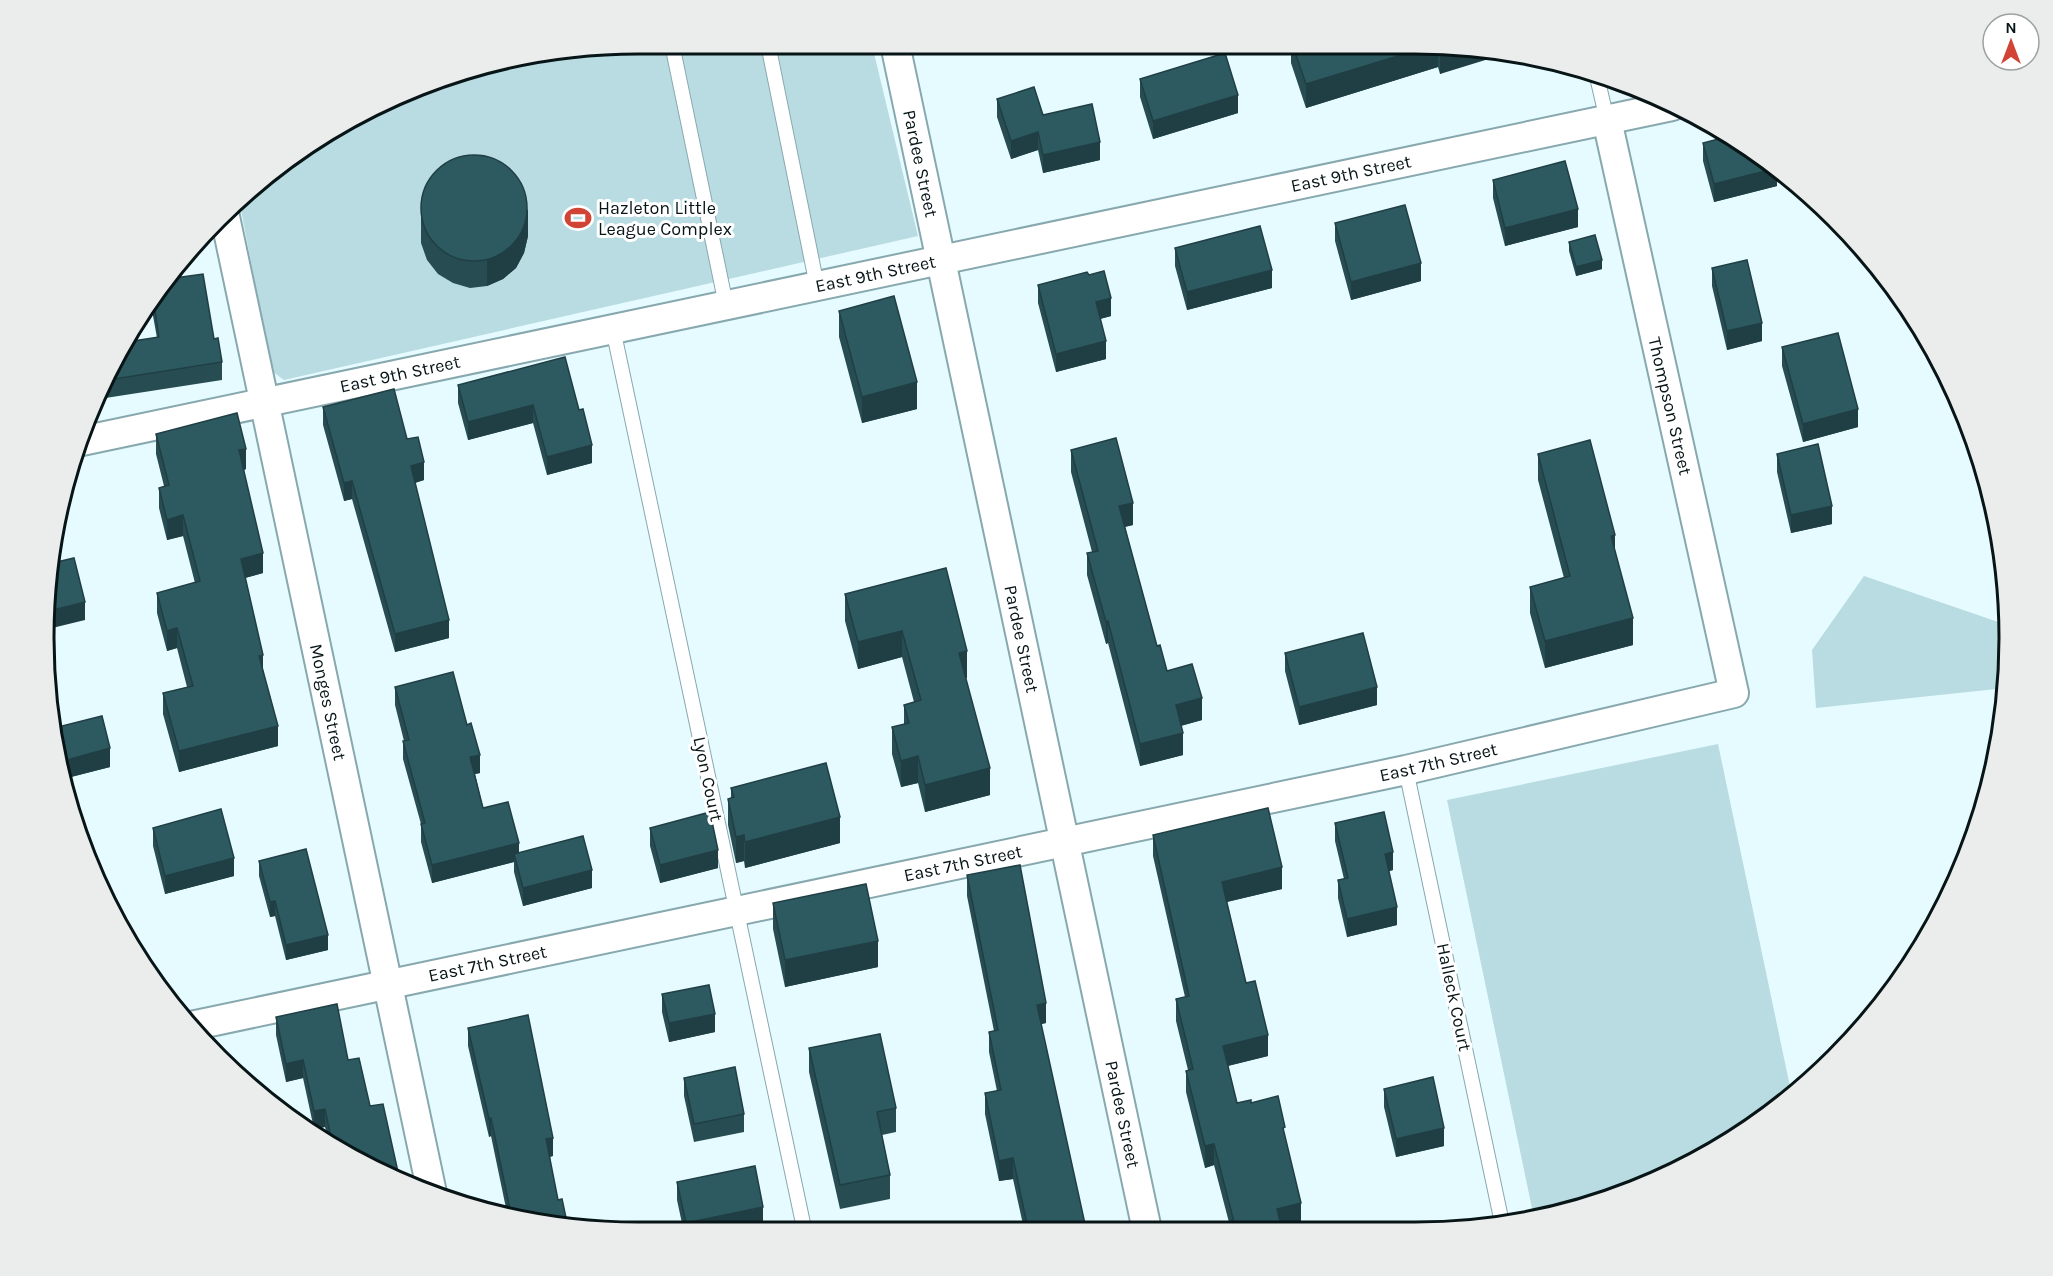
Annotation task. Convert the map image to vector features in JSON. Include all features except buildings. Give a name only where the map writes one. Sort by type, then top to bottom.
[{"type":"street","name":"Pardee Street","points":[[898,54],[1145,1222]]},
{"type":"street","name":"East 9th Street","points":[[89,440],[1661,108]]},
{"type":"street","name":"Thompson Street","points":[[1607,120],[1734,693]]},
{"type":"street","name":"Monges Street","points":[[226,224],[430,1184]]},
{"type":"street","name":"East 7th Street","points":[[200,1024],[1406,770],[1734,693]]},
{"type":"lane","points":[[675,54],[726,305]]},
{"type":"lane","points":[[771,54],[817,286]]},
{"type":"lane","points":[[1599,84],[1607,120]]},
{"type":"lane","name":"Lyon Court","points":[[613,329],[803,1222]]},
{"type":"lane","name":"Halleck Court","points":[[1406,770],[1500,1216]]},
{"type":"shaded area","name":"Hazleton Little League Complex","points":[[638,54],[874,54],[918,236],[284,380],[273,372],[241,210],[282,175],[314,152],[380,114],[450,85],[524,65],[562,59]]},
{"type":"shaded area","points":[[1864,576],[1999,622],[1997,689],[1816,708],[1812,650]]},
{"type":"shaded area","points":[[1718,744],[1790,1085],[1739,1124],[1673,1162],[1603,1191],[1532,1210],[1447,800]]},
{"type":"place","name":"Hazleton Little League Complex","points":[[578,218]]}]
